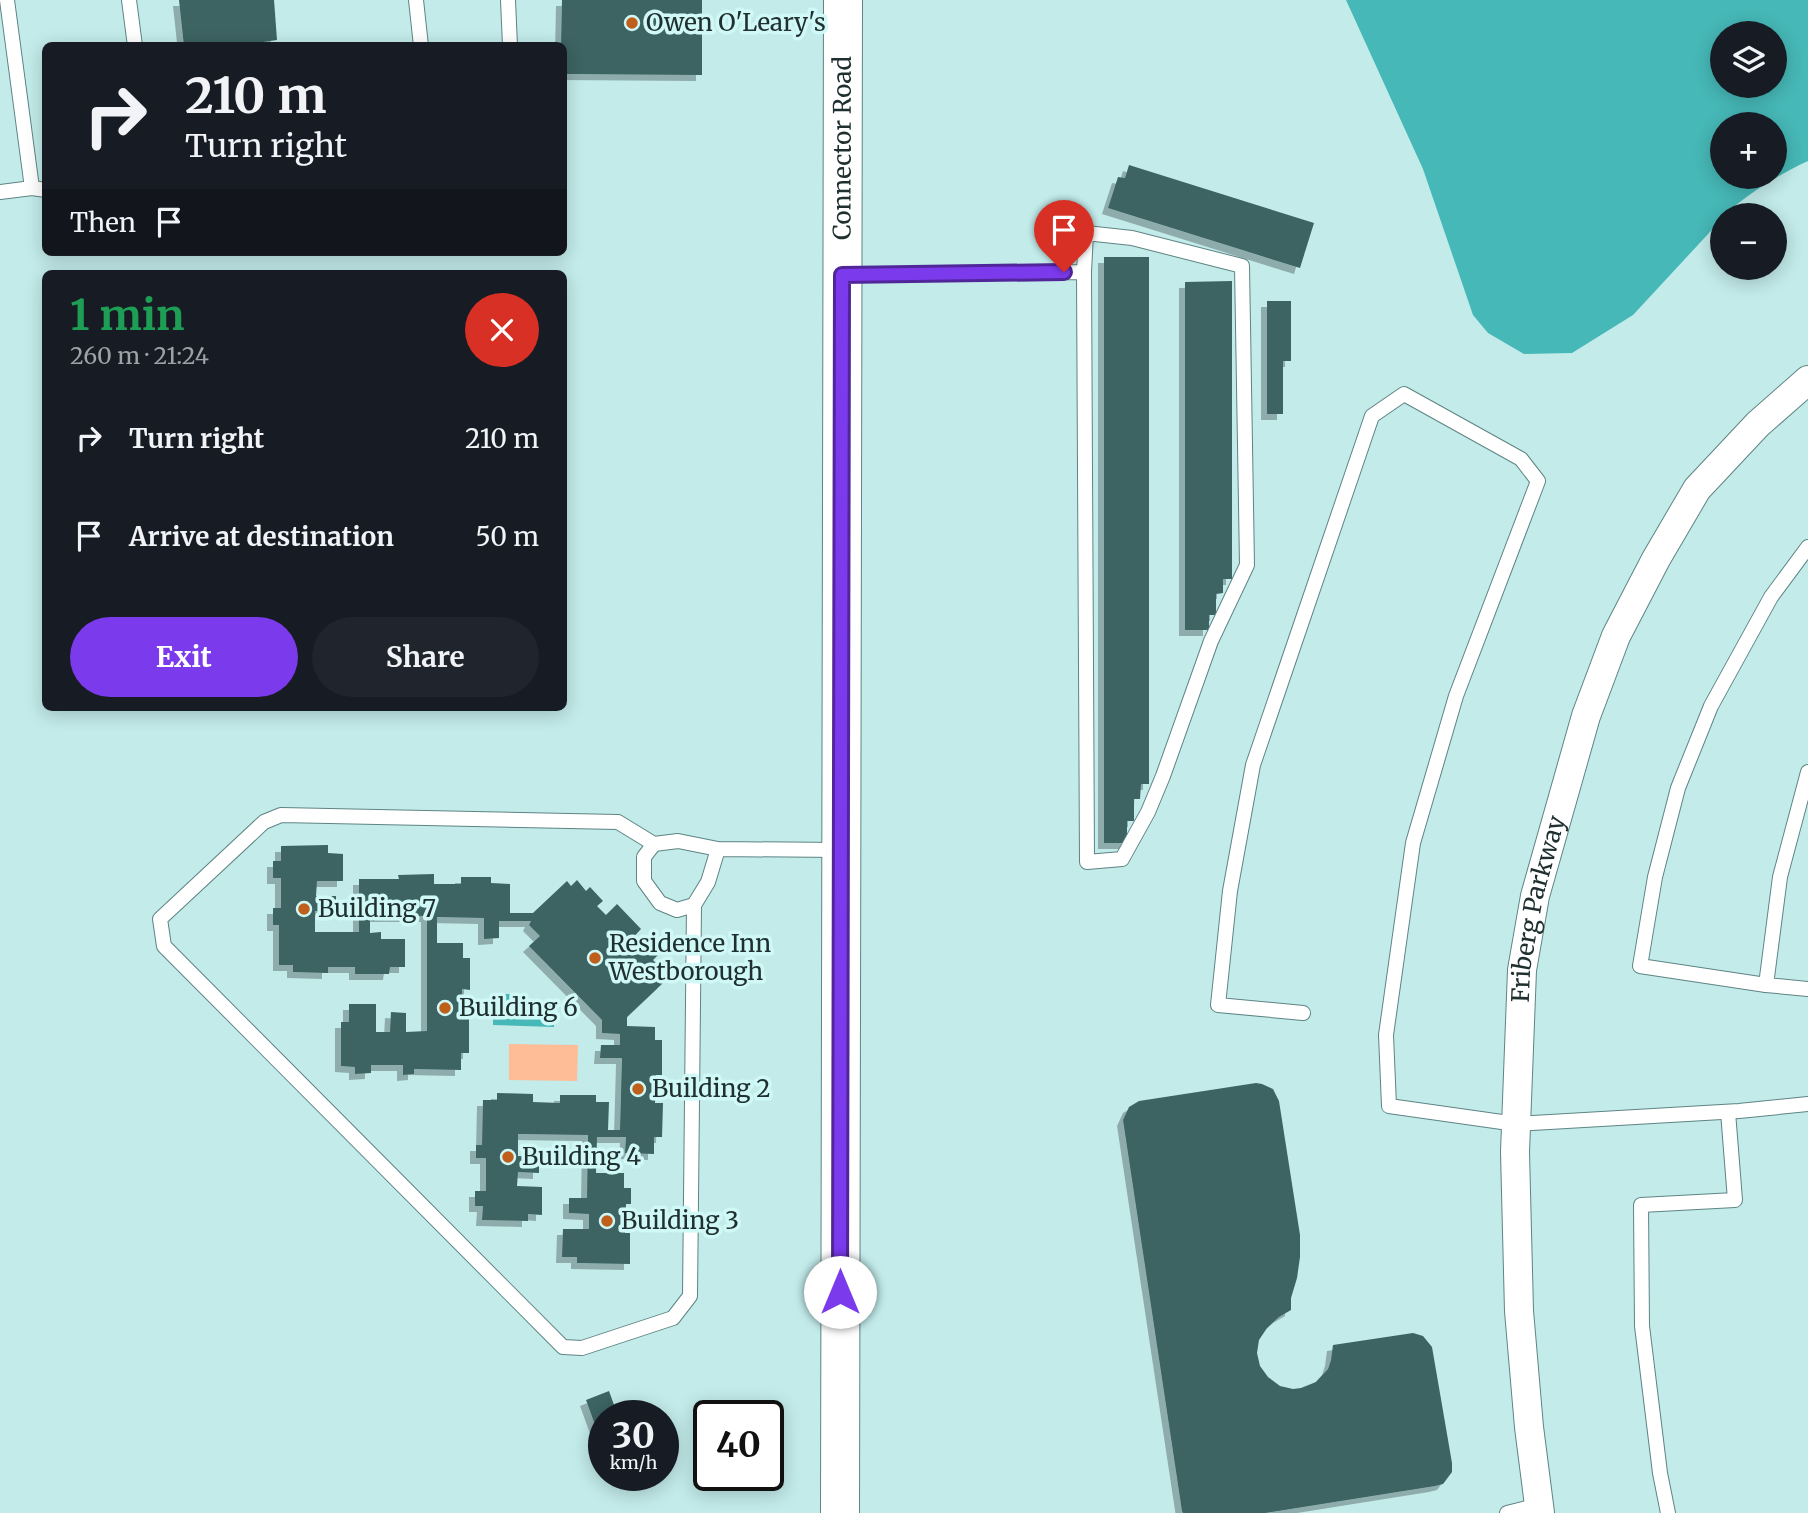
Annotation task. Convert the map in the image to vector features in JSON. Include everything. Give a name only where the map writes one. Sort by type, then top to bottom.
[{"type":"street","name":"Connector Road","points":[[840,1513],[843,0]]},
{"type":"street","name":"Friberg Parkway","points":[[1539,1509],[1519,1311],[1515,1165],[1522,970],[1535,896],[1586,716],[1616,636],[1656,559],[1697,489],[1758,424],[1808,380]]},
{"type":"lane","points":[[0,192],[38,189],[6,0]]},
{"type":"lane","points":[[130,0],[135,42]]},
{"type":"lane","points":[[416,0],[421,42]]},
{"type":"lane","points":[[508,0],[510,42]]},
{"type":"lane","points":[[1086,233],[1132,238],[1242,265],[1247,565],[1211,641],[1148,812],[1122,859],[1087,862],[1084,272],[1086,233]]},
{"type":"lane","points":[[842,275],[1084,272]]},
{"type":"lane","points":[[1303,1013],[1218,1005],[1230,891],[1254,765],[1371,416],[1404,394],[1521,459],[1538,481],[1456,696],[1413,843],[1386,1035],[1389,1106],[1516,1124],[1728,1112],[1808,1104]]},
{"type":"lane","points":[[1808,547],[1771,597],[1711,706],[1678,788],[1655,877],[1640,966],[1808,989]]},
{"type":"lane","points":[[1766,985],[1780,877],[1808,772]]},
{"type":"lane","points":[[718,849],[708,882],[694,905],[690,1296],[673,1318],[582,1348],[562,1347],[164,946],[160,919],[264,822],[281,816],[618,822],[654,844],[678,841],[718,849],[841,850]]},
{"type":"lane","points":[[654,844],[644,857],[644,881],[660,903],[677,910],[694,905]]},
{"type":"lane","points":[[1668,1513],[1660,1472],[1642,1326],[1641,1205],[1735,1200],[1728,1112]]},
{"type":"lane","points":[[1507,1513],[1539,1509]]},
{"type":"shaded area","points":[[509,1044],[578,1045],[577,1081],[509,1080]]},
{"type":"water","points":[[1346,0],[1808,0],[1808,161],[1787,172],[1787,112],[1710,112],[1710,189],[1758,189],[1739,203],[1710,203],[1710,232],[1633,315],[1572,353],[1524,354],[1488,333],[1473,315],[1423,169]]},
{"type":"water","points":[[499,994],[511,994],[515,1001],[555,1002],[554,1027],[493,1025],[493,1000]]},
{"type":"building","points":[[179,0],[274,0],[277,40],[184,42]]},
{"type":"building","name":"Owen O'Leary's","points":[[562,0],[702,0],[702,75],[567,74],[567,42],[561,42]]},
{"type":"building","points":[[1129,165],[1314,223],[1300,268],[1108,208],[1118,177],[1125,178]]},
{"type":"building","points":[[1104,257],[1149,257],[1149,784],[1141,784],[1140,799],[1134,799],[1134,821],[1127,821],[1127,843],[1104,843]]},
{"type":"building","points":[[1232,281],[1232,579],[1223,579],[1223,593],[1216,594],[1216,615],[1209,615],[1209,630],[1185,630],[1185,282]]},
{"type":"building","points":[[1267,301],[1291,301],[1291,361],[1283,361],[1283,414],[1267,414]]},
{"type":"building","points":[[328,845],[328,853],[343,854],[343,881],[317,881],[316,896],[336,896],[336,911],[315,911],[315,932],[359,932],[359,879],[399,879],[398,875],[434,874],[434,884],[461,884],[461,877],[491,877],[491,883],[510,884],[510,913],[533,913],[567,881],[571,886],[577,880],[586,891],[590,887],[603,901],[597,906],[606,915],[617,904],[641,929],[631,940],[639,948],[646,942],[658,955],[653,960],[663,971],[657,977],[663,983],[627,1017],[627,1026],[655,1027],[655,1040],[662,1040],[662,1075],[656,1075],[655,1103],[663,1103],[662,1137],[654,1137],[654,1154],[625,1153],[626,1137],[597,1137],[596,1173],[624,1173],[624,1188],[631,1188],[631,1204],[626,1204],[625,1233],[630,1233],[630,1264],[577,1263],[577,1257],[562,1257],[563,1229],[589,1229],[589,1214],[569,1213],[569,1198],[587,1198],[588,1135],[518,1134],[518,1156],[539,1157],[539,1173],[518,1172],[517,1186],[542,1187],[542,1215],[528,1214],[528,1221],[482,1220],[483,1206],[475,1206],[475,1191],[486,1191],[486,1158],[476,1158],[476,1145],[482,1145],[483,1100],[497,1100],[497,1093],[533,1094],[533,1102],[560,1103],[560,1095],[596,1095],[596,1102],[609,1102],[608,1130],[620,1130],[622,1058],[600,1058],[601,1045],[620,1045],[620,1034],[602,1033],[602,1020],[529,946],[540,936],[529,925],[531,921],[499,921],[499,938],[484,939],[484,918],[437,917],[437,943],[463,943],[463,958],[470,958],[470,990],[462,989],[462,1019],[469,1019],[469,1053],[461,1053],[461,1070],[414,1069],[414,1074],[403,1075],[403,1065],[371,1065],[371,1073],[355,1074],[355,1067],[341,1066],[341,1022],[349,1022],[349,1004],[376,1004],[376,1032],[390,1032],[391,1012],[406,1013],[406,1032],[427,1031],[427,916],[370,916],[370,933],[381,932],[381,939],[405,939],[405,967],[390,967],[389,974],[355,974],[355,967],[328,967],[328,973],[293,972],[293,965],[279,965],[279,925],[273,925],[273,908],[281,908],[281,878],[273,878],[273,861],[281,861],[281,846]]},
{"type":"building","points":[[1256,1083],[1273,1089],[1279,1101],[1300,1235],[1300,1257],[1291,1310],[1267,1328],[1259,1340],[1257,1353],[1260,1366],[1268,1377],[1280,1386],[1301,1388],[1316,1382],[1328,1369],[1333,1345],[1413,1333],[1423,1336],[1432,1347],[1452,1463],[1452,1472],[1443,1484],[1265,1513],[1182,1511],[1123,1120],[1129,1107],[1139,1101]]},
{"type":"building","points":[[609,1391],[612,1400],[588,1400],[588,1406],[586,1400]]},
{"type":"place","name":"Owen O'Leary's","points":[[632,23]]},
{"type":"place","name":"Building 7","points":[[304,909]]},
{"type":"place","name":"Residence Inn Westborough","points":[[595,958]]},
{"type":"place","name":"Building 6","points":[[445,1008]]},
{"type":"place","name":"Building 2","points":[[638,1089]]},
{"type":"place","name":"Building 4","points":[[508,1157]]},
{"type":"place","name":"Building 3","points":[[607,1221]]},
{"type":"route","points":[[840,1292],[842,275],[1064,272]]}]
